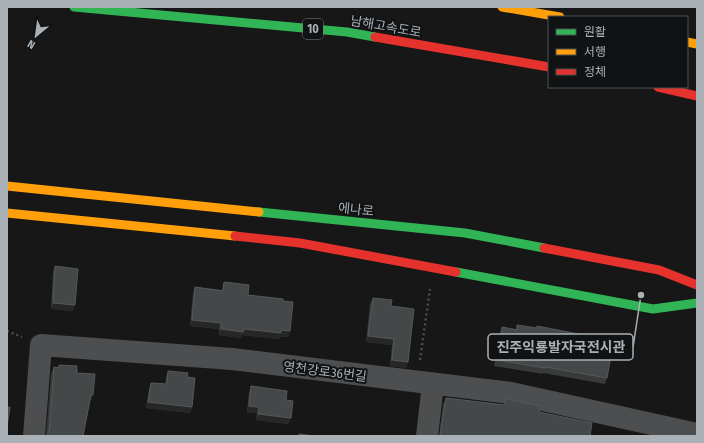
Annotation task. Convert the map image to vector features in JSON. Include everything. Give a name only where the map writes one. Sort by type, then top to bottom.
[{"type":"main road","name":"남해고속도로","points":[[74,7],[347,32],[548,67]]},
{"type":"main road","points":[[502,7],[554,16]]},
{"type":"main road","points":[[662,88],[697,96]]},
{"type":"main road","name":"에나로","points":[[7,186],[465,233],[658,270],[697,286]]},
{"type":"main road","points":[[7,213],[300,243],[653,309],[697,304]]},
{"type":"street","name":"영천강로36번길","points":[[34,436],[41,345],[232,359],[511,393],[697,434]]},
{"type":"street","points":[[424,383],[427,436]]},
{"type":"path","points":[[424,383],[430,284]]},
{"type":"building","points":[[55,266],[78,269],[75,305],[53,303]]},
{"type":"building","points":[[224,282],[249,285],[248,295],[283,299],[283,301],[293,302],[290,331],[281,330],[281,333],[244,329],[243,332],[221,329],[221,323],[192,320],[195,287],[223,291]]},
{"type":"building","points":[[373,298],[392,300],[391,306],[414,309],[408,362],[392,360],[394,339],[368,336]]},
{"type":"building","points":[[517,325],[537,328],[537,326],[599,338],[598,342],[613,345],[607,378],[497,360],[502,327],[517,330]]},
{"type":"building","points":[[59,365],[77,366],[77,373],[95,374],[93,395],[91,395],[83,436],[47,436],[49,431],[54,367],[59,368]]},
{"type":"building","points":[[168,371],[188,373],[187,377],[195,378],[192,407],[148,402],[151,383],[167,384]]},
{"type":"building","points":[[251,386],[287,391],[286,400],[293,401],[291,418],[258,414],[259,407],[249,406]]},
{"type":"building","points":[[446,398],[505,405],[506,399],[540,406],[539,412],[592,423],[590,436],[440,435]]},
{"type":"building","points":[[7,407],[10,407],[7,427]]},
{"type":"building","points":[[299,434],[314,436],[299,436]]},
{"type":"traffic: fast","points":[[74,7],[347,32],[375,37]]},
{"type":"traffic: fast","points":[[259,212],[465,233],[544,248]]},
{"type":"traffic: fast","points":[[456,272],[653,309],[697,303]]},
{"type":"traffic: slow","points":[[502,7],[554,16]]},
{"type":"traffic: slow","points":[[688,42],[697,44]]},
{"type":"traffic: slow","points":[[7,186],[259,212]]},
{"type":"traffic: slow","points":[[7,213],[235,236]]},
{"type":"traffic: jam","points":[[375,37],[548,67]]},
{"type":"traffic: jam","points":[[662,88],[697,96]]},
{"type":"traffic: jam","points":[[235,236],[300,243],[456,272]]},
{"type":"traffic: jam","points":[[544,248],[659,270],[697,285]]},
{"type":"place","name":"진주익룡발자국전시관","points":[[641,295]]}]
